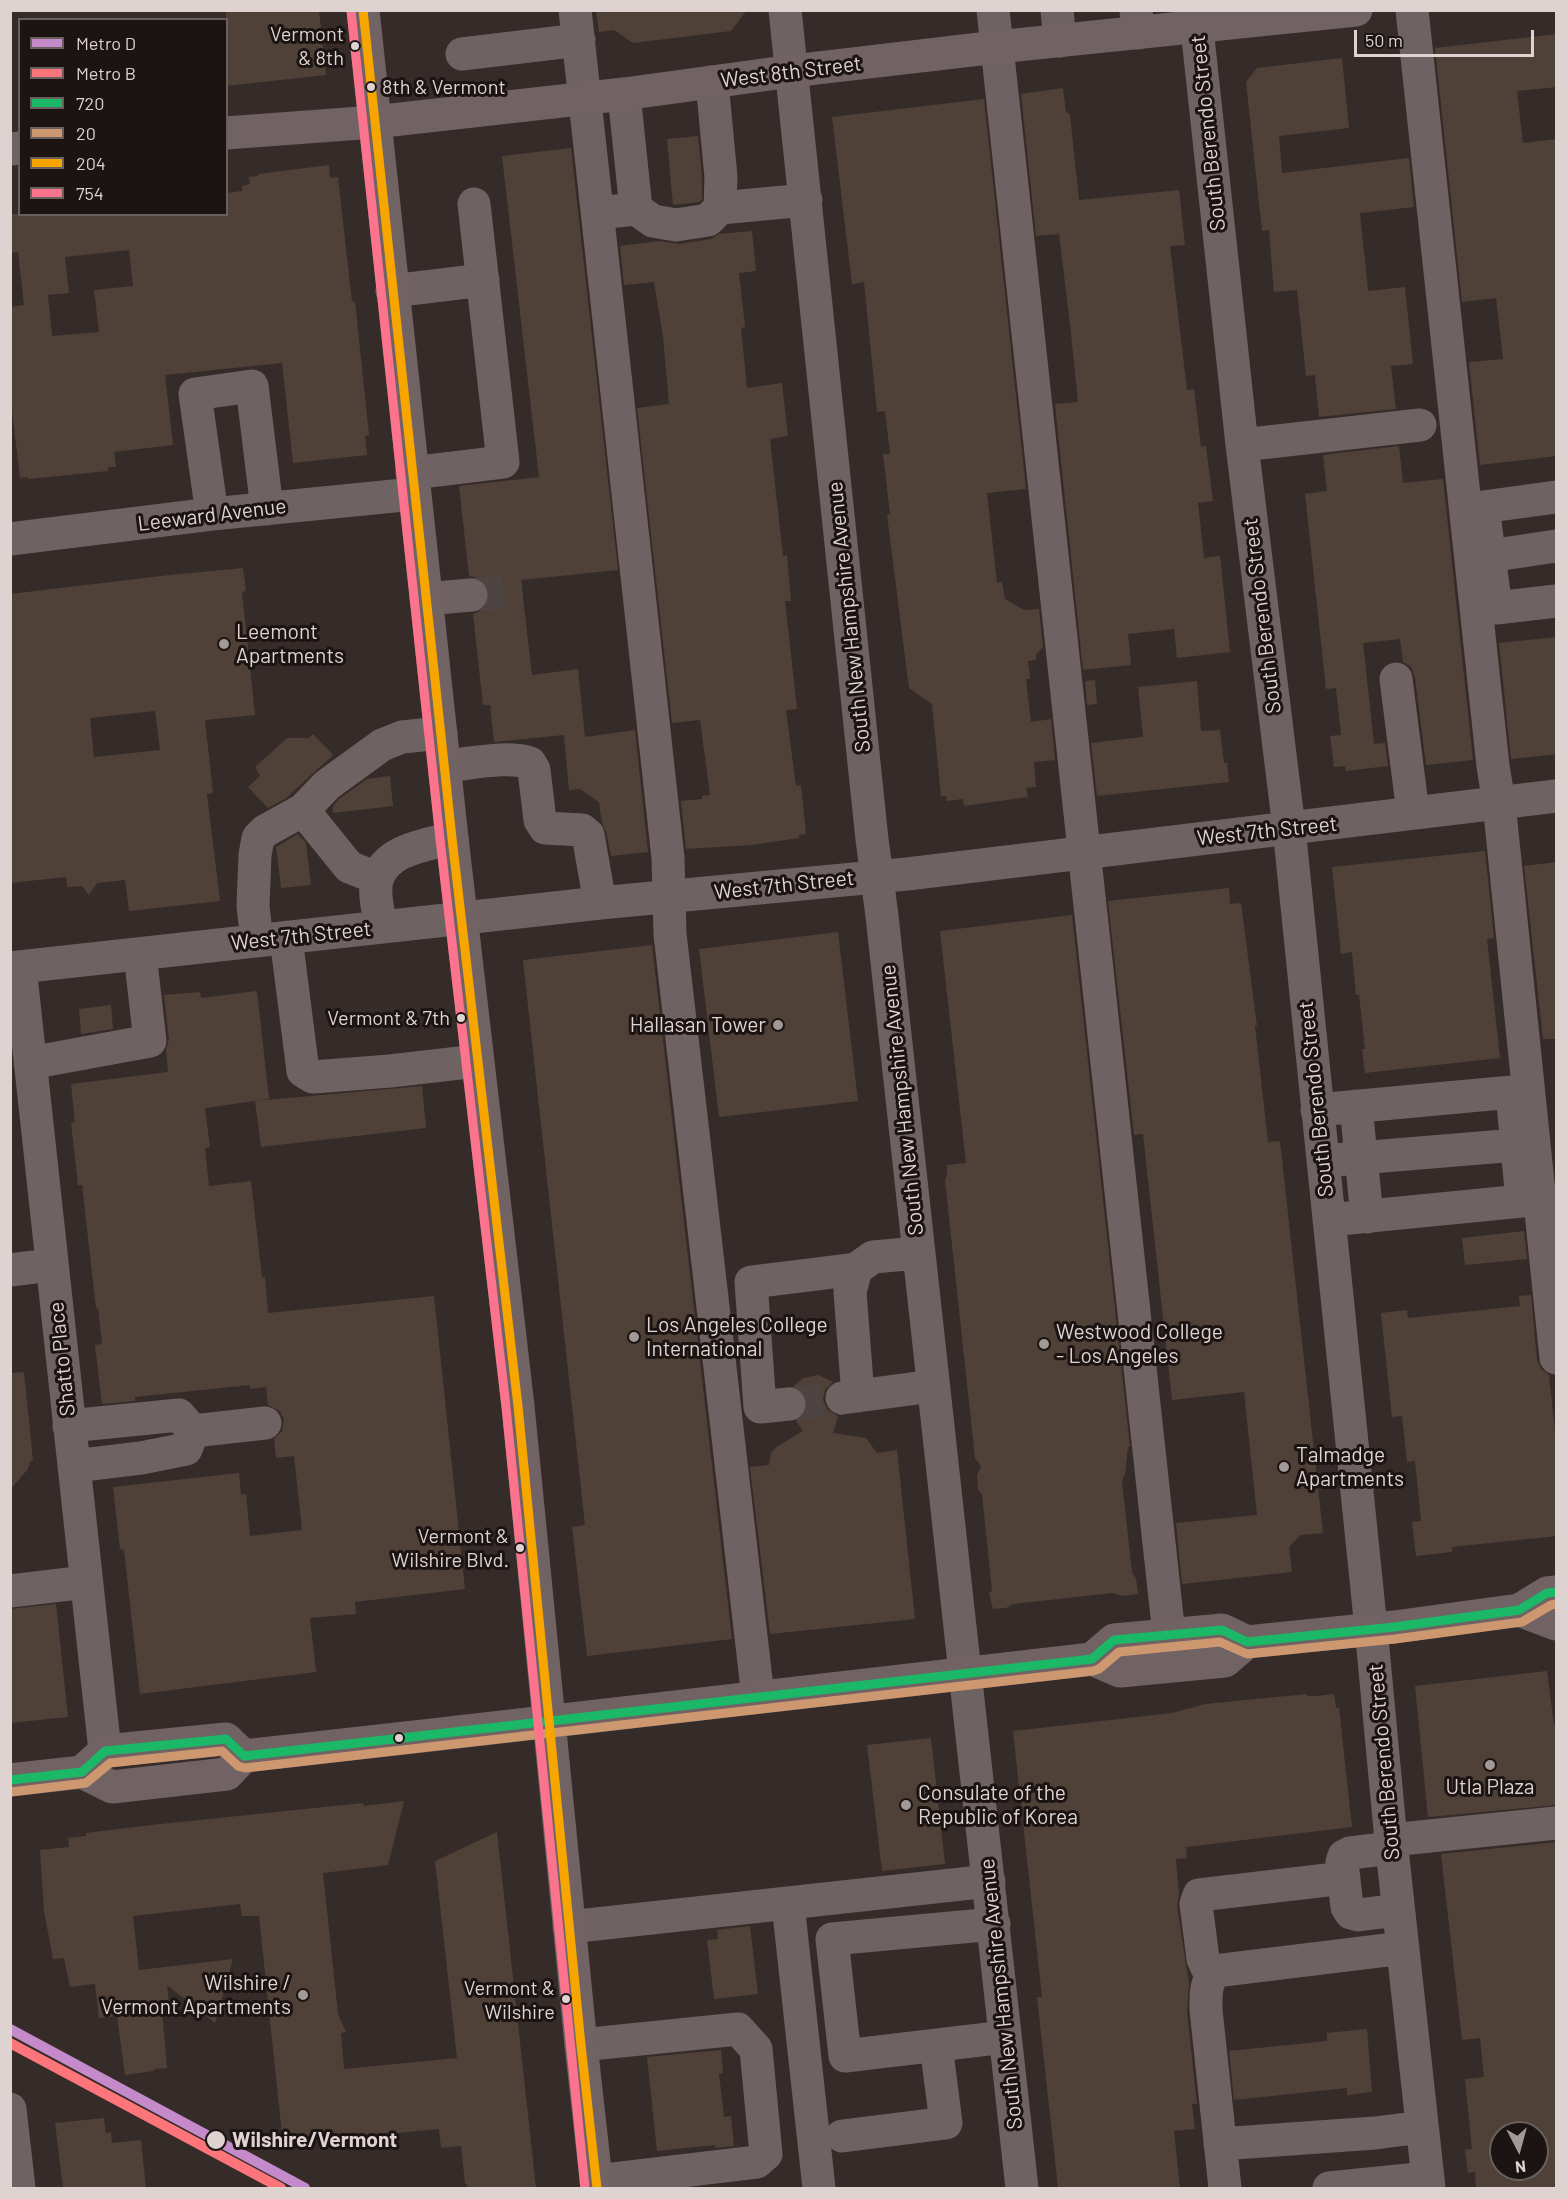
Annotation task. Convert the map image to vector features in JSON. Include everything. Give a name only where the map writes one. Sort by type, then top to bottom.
[{"type":"main road","points":[[363,10],[452,838],[517,1395],[569,1927],[597,2185]]},
{"type":"main road","name":"West 8th Street","points":[[228,133],[374,122],[585,99],[792,71],[997,47],[1058,26],[1356,10]]},
{"type":"main road","points":[[1092,1659],[1113,1640],[1222,1630],[1247,1642],[1519,1610],[1547,1593],[1557,1592]]},
{"type":"main road","points":[[1519,1610],[1557,1624]]},
{"type":"main road","points":[[10,1780],[94,1762],[112,1787],[228,1774],[244,1756],[966,1673],[1092,1659],[1120,1671],[1225,1661],[1247,1642]]},
{"type":"street","name":"South New Hampshire Avenue","points":[[785,10],[876,875],[1022,2188]]},
{"type":"street","points":[[993,10],[1169,1635]]},
{"type":"street","points":[[1412,10],[1557,1358]]},
{"type":"street","name":"South Berendo Street","points":[[1196,19],[1242,445],[1289,828],[1391,1844],[1428,2183]]},
{"type":"street","points":[[462,54],[577,25],[668,858],[670,934],[758,1697]]},
{"type":"street","points":[[712,82],[721,177],[720,208]]},
{"type":"street","points":[[624,94],[636,209]]},
{"type":"street","points":[[598,213],[636,209],[653,221],[676,225],[708,220],[720,208],[806,200]]},
{"type":"street","points":[[392,291],[483,280],[474,204]]},
{"type":"street","name":"Leeward Avenue","points":[[10,539],[267,509],[413,483],[503,462],[483,280]]},
{"type":"street","points":[[212,514],[195,394],[252,386],[267,509]]},
{"type":"street","points":[[1242,445],[1420,425]]},
{"type":"street","points":[[1557,497],[1483,507],[1496,608],[1557,601]]},
{"type":"street","points":[[1489,556],[1557,546]]},
{"type":"street","points":[[426,599],[471,595]]},
{"type":"street","points":[[1396,679],[1413,813]]},
{"type":"street","points":[[441,733],[402,737],[382,745],[327,785],[303,810],[265,831],[258,838],[255,855],[253,906],[271,939],[303,1071],[313,1077],[477,1061]]},
{"type":"street","points":[[445,766],[490,761],[523,760],[530,763],[534,770],[540,820],[545,828],[582,830],[588,835],[600,903]]},
{"type":"street","name":"West 7th Street","points":[[15,968],[600,903],[876,875],[907,874],[1557,796]]},
{"type":"street","points":[[303,810],[349,867],[377,878]]},
{"type":"street","points":[[381,927],[376,893],[377,878],[386,866],[400,853],[452,838]]},
{"type":"street","points":[[30,1063],[150,1041],[140,954]]},
{"type":"street","name":"Shatto Place","points":[[15,968],[30,1063],[86,1582],[94,1762]]},
{"type":"street","points":[[1317,1110],[1512,1092],[1522,1201],[1329,1220]]},
{"type":"street","points":[[1356,1106],[1367,1217]]},
{"type":"street","points":[[1323,1161],[1516,1145]]},
{"type":"street","points":[[789,1404],[760,1407],[751,1282],[856,1269],[873,1257],[918,1253]]},
{"type":"street","points":[[10,1270],[52,1264]]},
{"type":"street","points":[[856,1269],[850,1292],[850,1397],[933,1386]]},
{"type":"street","points":[[69,1426],[179,1415],[193,1431]]},
{"type":"street","points":[[193,1431],[265,1424]]},
{"type":"street","points":[[74,1466],[141,1458],[186,1449],[193,1431]]},
{"type":"street","points":[[10,1591],[86,1582]]},
{"type":"street","points":[[1398,1910],[1358,1915],[1351,1913],[1347,1907],[1342,1862],[1344,1856],[1350,1852],[1391,1844],[1557,1824]]},
{"type":"street","points":[[1211,1976],[1203,1959],[1196,1904],[1199,1895],[1344,1878]]},
{"type":"street","points":[[569,1927],[989,1881]]},
{"type":"street","points":[[802,1902],[817,1917],[832,1939],[845,2056],[1005,2037]]},
{"type":"street","points":[[802,1902],[819,2188]]},
{"type":"street","points":[[832,1939],[994,1924]]},
{"type":"street","points":[[1225,2188],[1206,2010],[1206,1990],[1211,1976],[1215,1971],[1403,1948]]},
{"type":"street","points":[[581,2045],[738,2029],[756,2049],[766,2154],[757,2162],[597,2185]]},
{"type":"street","points":[[842,2136],[946,2123],[936,2044]]},
{"type":"street","points":[[10,2109],[20,2188]]},
{"type":"street","points":[[1220,2144],[1375,2133],[1422,2127]]},
{"type":"street","points":[[1329,2188],[1428,2183]]},
{"type":"building","points":[[226,10],[319,10],[326,75],[228,86],[228,18],[226,18]]},
{"type":"building","points":[[596,10],[747,10],[731,31],[633,43],[614,30],[599,32]]},
{"type":"building","points":[[1557,34],[1557,87],[1517,91],[1523,143],[1557,139],[1557,456],[1480,465],[1469,362],[1503,359],[1496,298],[1462,302],[1435,48]]},
{"type":"building","points":[[1342,58],[1349,128],[1279,136],[1282,173],[1409,158],[1414,207],[1360,213],[1368,291],[1405,287],[1413,364],[1391,366],[1396,409],[1319,417],[1315,375],[1306,376],[1297,290],[1274,292],[1269,230],[1262,231],[1246,82],[1257,68]]},
{"type":"building","points":[[1063,88],[1066,112],[1070,115],[1079,200],[1179,190],[1185,245],[1170,246],[1187,390],[1194,389],[1201,447],[1206,446],[1213,501],[1198,503],[1204,558],[1220,556],[1230,652],[1177,658],[1174,629],[1128,634],[1131,665],[1083,670],[1055,404],[1078,402],[1070,324],[1059,234],[1036,236],[1021,94]]},
{"type":"building","points":[[984,99],[1026,489],[987,493],[997,583],[1002,582],[1005,599],[1024,610],[1039,609],[1043,647],[1036,654],[1036,660],[1028,661],[1030,679],[1026,679],[1031,722],[1051,719],[1055,760],[1034,762],[1036,787],[1026,788],[1028,797],[964,806],[963,799],[947,801],[946,796],[941,796],[932,704],[909,688],[887,515],[890,514],[883,454],[890,454],[885,411],[877,412],[864,282],[852,284],[832,117]]},
{"type":"building","points":[[698,136],[702,200],[673,205],[667,139]]},
{"type":"building","points":[[571,148],[618,570],[521,580],[532,675],[578,669],[585,737],[635,730],[648,852],[611,856],[599,802],[580,789],[569,790],[564,735],[494,742],[490,705],[483,705],[473,614],[481,611],[488,603],[490,593],[487,585],[479,578],[469,576],[459,486],[539,477],[502,156]]},
{"type":"building","points":[[329,165],[330,178],[338,177],[352,302],[355,301],[369,435],[365,436],[367,455],[293,463],[282,363],[165,375],[173,445],[114,452],[116,467],[108,467],[108,471],[20,478],[10,394],[10,307],[24,305],[18,252],[10,253],[10,214],[18,214],[18,216],[228,216],[228,193],[242,191],[242,186],[250,184],[249,177],[258,176],[258,174]],"holes":[[[129,250],[133,286],[94,290],[99,332],[52,336],[48,295],[69,293],[65,257]]]},
{"type":"building","points":[[752,231],[756,271],[739,273],[745,327],[741,328],[747,388],[782,383],[788,436],[770,439],[783,556],[787,555],[791,601],[785,601],[797,709],[786,710],[796,786],[801,785],[806,834],[799,835],[799,838],[751,845],[686,849],[681,801],[702,799],[702,796],[710,795],[700,720],[672,723],[637,408],[669,404],[663,336],[654,282],[624,285],[620,246],[659,241],[679,244],[711,239],[719,234]]},
{"type":"building","points":[[1399,446],[1403,483],[1443,479],[1473,760],[1426,765],[1415,677],[1411,667],[1403,662],[1400,639],[1363,643],[1374,744],[1385,743],[1388,766],[1346,771],[1345,766],[1334,767],[1330,736],[1341,735],[1336,688],[1326,689],[1305,494],[1327,491],[1323,455]]},
{"type":"building","points":[[243,568],[246,591],[242,592],[255,715],[205,720],[213,793],[207,794],[220,901],[129,911],[125,880],[97,883],[89,895],[82,886],[67,887],[66,877],[10,883],[10,594]],"holes":[[[155,711],[160,750],[94,757],[90,718]]]},
{"type":"building","points":[[1557,637],[1557,754],[1511,759],[1499,643]]},
{"type":"building","points":[[1095,680],[1097,704],[1087,705],[1085,681]]},
{"type":"building","points":[[1197,681],[1201,731],[1220,730],[1229,782],[1097,796],[1091,743],[1143,737],[1138,687]]},
{"type":"building","points":[[313,734],[333,755],[285,799],[268,808],[248,787],[260,776],[255,767],[287,738],[309,738]]},
{"type":"building","points":[[390,776],[393,806],[333,813],[333,806],[339,799],[367,779]]},
{"type":"building","points":[[298,834],[306,843],[311,885],[281,888],[276,847]]},
{"type":"building","points":[[1485,851],[1494,938],[1487,939],[1500,1058],[1365,1073],[1362,1049],[1365,1049],[1359,995],[1356,995],[1352,952],[1341,954],[1332,867]]},
{"type":"building","points":[[1557,862],[1557,1039],[1543,1039],[1524,866]]},
{"type":"building","points":[[1229,888],[1230,904],[1241,903],[1257,1026],[1255,1026],[1268,1142],[1280,1141],[1323,1533],[1300,1535],[1289,1547],[1292,1572],[1182,1584],[1176,1523],[1257,1515],[1244,1392],[1172,1400],[1143,1134],[1134,1135],[1108,901]]},
{"type":"building","name":"Westwood College - Los Angeles","points":[[1072,915],[1130,1447],[1128,1447],[1122,1481],[1132,1573],[1136,1578],[1138,1594],[1122,1596],[1113,1593],[1013,1604],[1006,1608],[993,1609],[989,1593],[992,1591],[982,1494],[978,1490],[977,1475],[981,1466],[975,1458],[945,1180],[947,1165],[966,1163],[940,931]]},
{"type":"building","name":"Hallasan Tower","points":[[838,932],[858,1101],[719,1117],[699,949]]},
{"type":"building","name":"Los Angeles College International","points":[[652,945],[732,1639],[587,1656],[572,1527],[585,1525],[523,960]]},
{"type":"building","points":[[257,991],[269,1099],[205,1108],[210,1147],[205,1148],[209,1186],[251,1181],[268,1313],[434,1296],[465,1589],[355,1602],[356,1614],[310,1618],[316,1672],[140,1694],[124,1550],[120,1549],[113,1487],[239,1473],[241,1495],[246,1494],[250,1536],[302,1530],[294,1456],[276,1458],[274,1439],[282,1431],[284,1420],[280,1411],[268,1405],[266,1387],[250,1389],[250,1385],[135,1397],[135,1401],[102,1404],[95,1345],[102,1344],[82,1185],[78,1185],[71,1123],[75,1122],[71,1084],[168,1072],[166,1050],[169,1039],[164,995],[200,992],[201,998]]},
{"type":"building","points":[[111,1005],[113,1029],[81,1034],[79,1009]]},
{"type":"building","points":[[422,1086],[426,1128],[261,1147],[255,1101]]},
{"type":"building","points":[[1524,1231],[1527,1259],[1465,1265],[1462,1238]]},
{"type":"building","points":[[1531,1295],[1537,1360],[1541,1369],[1549,1375],[1557,1450],[1557,1536],[1452,1547],[1452,1552],[1416,1556],[1412,1522],[1421,1521],[1415,1461],[1407,1462],[1402,1416],[1392,1417],[1381,1313],[1407,1310],[1408,1318],[1520,1306],[1519,1296]]},
{"type":"building","points":[[24,1372],[33,1461],[30,1461],[28,1469],[10,1490],[10,1373]]},
{"type":"building","points":[[818,1375],[833,1382],[825,1390],[823,1400],[828,1410],[838,1416],[833,1433],[866,1438],[877,1453],[897,1450],[915,1619],[770,1634],[750,1467],[769,1465],[771,1453],[778,1446],[803,1431],[796,1421],[806,1412],[808,1401],[804,1393],[794,1386],[803,1378]]},
{"type":"building","points":[[56,1604],[68,1717],[10,1723],[10,1609]]},
{"type":"building","name":"Utla Plaza","points":[[1547,1671],[1554,1725],[1557,1725],[1557,1805],[1428,1817],[1415,1686]]},
{"type":"building","points":[[1307,1694],[1307,1696],[1316,1696],[1334,1694],[1336,1708],[1339,1708],[1352,1827],[1186,1847],[1187,1858],[1176,1859],[1179,1894],[1177,1906],[1189,1984],[1187,2012],[1197,2104],[1192,2104],[1195,2129],[1174,2131],[1180,2188],[1058,2188],[1037,1997],[1042,1997],[1013,1731],[1172,1713],[1205,1704]]},
{"type":"building","name":"Consulate of the Republic of Korea","points":[[931,1738],[945,1864],[882,1871],[867,1745]]},
{"type":"building","name":"Wilshire / Vermont Apartments","points":[[404,1801],[388,1865],[323,1873],[338,2014],[346,2032],[341,2033],[344,2069],[457,2058],[435,1861],[497,1832],[536,2188],[468,2188],[465,2184],[461,2146],[441,2148],[439,2129],[283,2144],[259,1916],[242,1916],[240,1904],[133,1916],[139,1970],[233,1959],[215,2023],[167,1985],[170,2010],[162,2011],[167,2068],[125,2075],[117,2016],[99,2018],[95,1984],[70,1987],[64,1958],[53,1959],[44,1911],[40,1850],[69,1847],[68,1838],[86,1836],[86,1833],[363,1803],[364,1806]]},
{"type":"building","points":[[1557,1842],[1557,2188],[1476,2188],[1475,2172],[1468,2173],[1465,2150],[1472,2149],[1465,2079],[1484,2077],[1480,2038],[1462,2040],[1441,1854]]},
{"type":"building","points":[[750,1926],[758,1994],[714,1999],[707,1940],[718,1939],[717,1930]]},
{"type":"building","points":[[1367,2029],[1372,2092],[1347,2095],[1347,2088],[1234,2100],[1229,2051],[1327,2041],[1327,2033]]},
{"type":"building","points":[[721,2050],[723,2073],[719,2074],[724,2117],[731,2116],[734,2146],[715,2148],[715,2145],[657,2151],[647,2057]]},
{"type":"building","points":[[104,2118],[106,2133],[111,2132],[112,2143],[141,2140],[146,2188],[63,2188],[55,2123]]},
{"type":"tunnel","points":[[471,595],[522,590]]},
{"type":"tunnel","points":[[789,1404],[842,1398]]},
{"type":"metro line","name":"D","points":[[10,2029],[305,2188]]},
{"type":"metro line","name":"B","points":[[10,2043],[281,2188]]},
{"type":"transit line","name":"204","points":[[363,10],[452,838],[518,1406],[597,2188]]},
{"type":"transit line","name":"754","points":[[351,11],[440,839],[506,1407],[585,2188]]},
{"type":"transit line","name":"720","points":[[10,1780],[82,1772],[105,1751],[226,1739],[244,1756],[1092,1659],[1114,1640],[1222,1630],[1247,1642],[1394,1627],[1519,1610],[1547,1593],[1556,1592]]},
{"type":"transit line","name":"20","points":[[11,1792],[86,1783],[110,1763],[222,1751],[238,1766],[245,1768],[1093,1671],[1099,1669],[1119,1652],[1220,1642],[1247,1654],[1395,1639],[1522,1622],[1556,1604]]},
{"type":"place","name":"Vermont & 8th","points":[[355,46]]},
{"type":"place","name":"8th & Vermont","points":[[371,87]]},
{"type":"place","name":"Leemont Apartments","points":[[224,644]]},
{"type":"place","name":"Vermont & 7th","points":[[461,1018]]},
{"type":"place","name":"Hallasan Tower","points":[[778,1025]]},
{"type":"place","name":"Los Angeles College International","points":[[634,1337]]},
{"type":"place","name":"Westwood College - Los Angeles","points":[[1044,1344]]},
{"type":"place","name":"Talmadge Apartments","points":[[1284,1467]]},
{"type":"place","name":"Vermont & Wilshire Blvd.","points":[[520,1548]]},
{"type":"place","name":"Utla Plaza","points":[[1490,1765]]},
{"type":"place","name":"Consulate of the Republic of Korea","points":[[906,1805]]},
{"type":"place","name":"Wilshire / Vermont Apartments","points":[[303,1995]]},
{"type":"place","name":"Vermont & Wilshire","points":[[566,1999]]},
{"type":"place","name":"Wilshire/Vermont","points":[[216,2140]]}]
